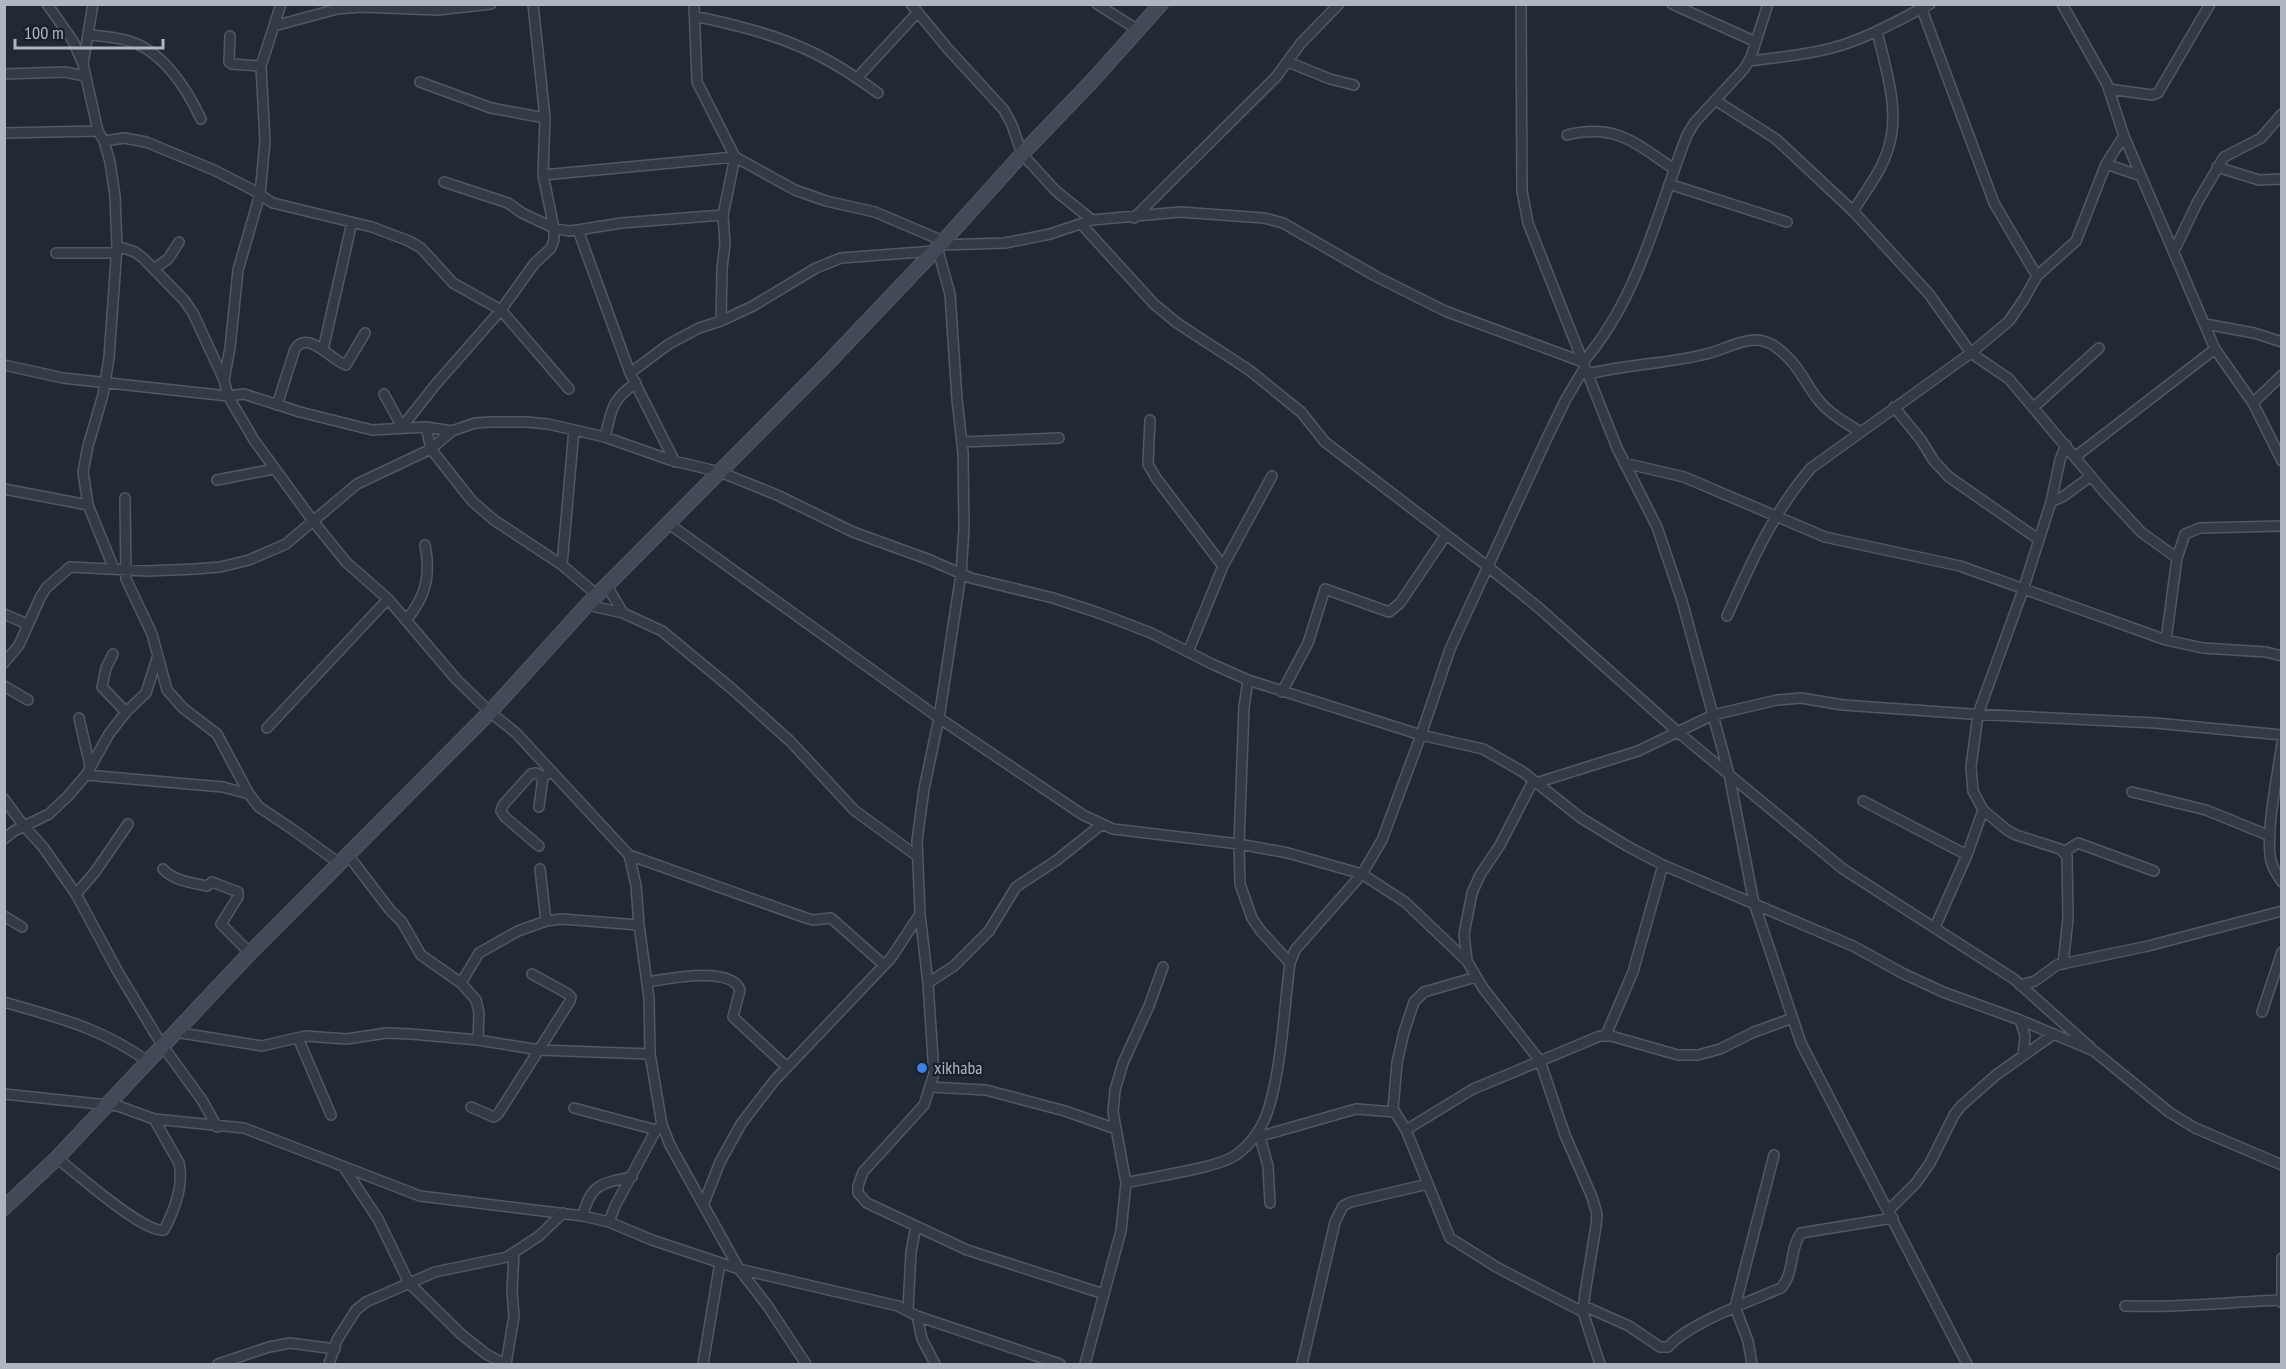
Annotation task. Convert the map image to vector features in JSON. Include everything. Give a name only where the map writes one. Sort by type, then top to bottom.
[{"type":"street","points":[[47,4],[73,41],[83,64],[98,131],[104,141],[115,196],[117,250],[109,358],[103,395],[83,472],[88,505],[152,634],[167,690],[183,708],[216,734],[249,794],[267,814],[344,859],[402,922],[421,955],[461,983],[476,1000],[479,1013],[478,1040]]},
{"type":"street","points":[[83,64],[93,4]]},
{"type":"street","points":[[224,380],[230,348],[238,270],[260,194],[265,141],[261,66],[281,4]]},
{"type":"street","points":[[274,26],[337,9],[363,6],[438,10],[491,4]]},
{"type":"street","points":[[402,427],[436,384],[501,310],[534,264],[551,248],[554,228],[543,175],[544,118],[533,4]]},
{"type":"street","points":[[694,4],[697,82],[735,157],[723,215],[725,244],[721,321]]},
{"type":"street","points":[[1097,4],[1138,30]]},
{"type":"street","points":[[4,1208],[57,1158],[250,953],[490,712],[597,595],[825,366],[939,246],[1161,4]]},
{"type":"street","points":[[1134,218],[1276,77],[1301,44],[1339,4]]},
{"type":"street","points":[[1521,4],[1524,210],[1624,463],[1657,527],[1682,601],[1729,774],[1754,903],[1801,1043],[1883,1198],[1967,1365]]},
{"type":"street","points":[[1672,4],[1756,42]]},
{"type":"street","points":[[1270,1203],[1268,1166],[1257,1138],[1269,1109],[1276,1076],[1290,963],[1295,950],[1362,874],[1382,840],[1446,659],[1487,566],[1566,399],[1621,309],[1639,268],[1687,135],[1695,122],[1749,61],[1768,4]]},
{"type":"street","points":[[1749,61],[1801,55],[1834,48],[1877,31],[1920,7],[1930,4]]},
{"type":"street","points":[[2062,4],[2109,89],[2124,136],[2215,349],[2253,403],[2282,461]]},
{"type":"street","points":[[2109,89],[2152,95],[2158,93],[2210,4]]},
{"type":"street","points":[[1920,7],[1994,203],[2037,276]]},
{"type":"street","points":[[858,78],[914,9],[1004,110],[1022,154],[1056,190],[1092,220]]},
{"type":"street","points":[[696,17],[716,19],[774,36],[811,50],[858,78],[878,93]]},
{"type":"street","points":[[1853,211],[1884,159],[1893,127],[1892,100],[1877,31]]},
{"type":"street","points":[[230,36],[229,62],[261,66]]},
{"type":"street","points":[[73,41],[87,38],[130,41],[142,46],[176,78],[201,118]]},
{"type":"street","points":[[1288,62],[1330,79],[1354,85]]},
{"type":"street","points":[[4,74],[65,72],[86,76]]},
{"type":"street","points":[[420,82],[491,108],[544,118]]},
{"type":"street","points":[[1715,100],[1776,139],[1853,211],[1929,294],[1971,352],[2009,379],[2141,532],[2177,558]]},
{"type":"street","points":[[2174,250],[2223,157],[2261,138],[2282,114]]},
{"type":"street","points":[[1567,135],[1588,130],[1622,136],[1674,169]]},
{"type":"street","points":[[4,134],[98,131]]},
{"type":"street","points":[[1727,616],[1775,516],[1811,468],[1971,352],[2008,321],[2037,276],[2076,241],[2106,164],[2124,136]]},
{"type":"street","points":[[104,141],[124,138],[146,142],[214,170],[282,207],[352,222],[409,241],[422,248],[453,283],[501,310],[569,389]]},
{"type":"street","points":[[543,175],[735,157],[795,190],[826,201],[875,212],[939,246],[950,294],[962,442],[964,528],[961,574],[939,718],[924,789],[917,856],[934,1067],[924,1105],[863,1172],[858,1186],[860,1197],[867,1203],[967,1250],[1104,1293]]},
{"type":"street","points":[[2106,164],[2141,176]]},
{"type":"street","points":[[2217,167],[2259,180],[2282,179]]},
{"type":"street","points":[[444,182],[508,203],[522,213],[561,230],[723,215]]},
{"type":"street","points":[[1669,184],[1787,222]]},
{"type":"street","points":[[630,373],[669,344],[699,328],[721,321],[753,306],[816,268],[841,258],[939,246],[1005,243],[1082,225],[1092,220],[1190,212],[1275,220],[1377,277],[1445,310],[1585,368],[1671,362],[1707,354],[1746,341],[1762,341],[1773,345],[1801,371],[1817,399],[1827,409],[1859,431]]},
{"type":"street","points":[[323,350],[352,222]]},
{"type":"street","points":[[1082,225],[1154,304],[1177,323],[1249,370],[1301,412],[1325,442],[1539,608],[1679,733],[1843,869],[1935,927],[2020,985],[2094,1051],[2169,1112],[2195,1128],[2282,1165]]},
{"type":"street","points":[[578,230],[630,373],[675,462]]},
{"type":"street","points":[[155,268],[168,259],[179,242]]},
{"type":"street","points":[[56,253],[117,250],[135,252],[155,268],[193,313],[224,380],[228,396],[254,440],[346,562],[388,599],[456,679],[516,733],[629,855],[806,918],[813,920],[831,918],[884,965]]},
{"type":"street","points":[[2205,324],[2254,333],[2282,342]]},
{"type":"street","points":[[277,405],[299,343],[303,341],[323,350],[341,364],[346,365],[365,333]]},
{"type":"street","points":[[2034,407],[2099,348]]},
{"type":"street","points":[[2075,457],[2215,349]]},
{"type":"street","points":[[4,365],[63,378],[228,396],[244,394],[372,430],[426,427],[452,431]]},
{"type":"street","points":[[2253,403],[2282,375]]},
{"type":"street","points":[[605,437],[612,408],[620,394],[636,383]]},
{"type":"street","points":[[384,394],[402,427]]},
{"type":"street","points":[[1894,407],[1921,440],[1934,461],[1949,477],[2038,539]]},
{"type":"street","points":[[1150,420],[1148,464],[1223,566]]},
{"type":"street","points":[[4,663],[18,645],[46,588],[70,567],[148,571],[220,567],[249,560],[286,544],[357,484],[431,449],[452,431],[475,423],[537,423],[605,437],[675,462],[720,472],[777,495],[853,532],[930,560],[961,574],[1053,598],[1151,633],[1248,680],[1421,735],[1483,749],[1523,772],[1581,818],[1664,865],[1853,946],[1943,992],[2020,1020],[2094,1051]]},
{"type":"street","points":[[426,427],[431,449],[447,471],[482,510],[562,565],[622,613],[662,632],[703,664],[791,742],[854,810],[917,856]]},
{"type":"street","points":[[562,565],[574,430]]},
{"type":"street","points":[[962,442],[1059,438]]},
{"type":"street","points":[[2063,964],[2069,894],[2067,856],[2064,852],[2007,830],[1983,810],[1973,791],[1971,767],[1978,714],[2023,590],[2051,502],[2060,460],[2066,445]]},
{"type":"street","points":[[1624,463],[1684,477],[1826,537],[1960,566],[2166,640],[2203,648],[2266,652],[2282,656]]},
{"type":"street","points":[[217,480],[274,469]]},
{"type":"street","points":[[1188,652],[1223,566],[1272,476]]},
{"type":"street","points":[[2051,502],[2064,496],[2091,476]]},
{"type":"street","points":[[4,489],[88,505]]},
{"type":"street","points":[[119,569],[125,498]]},
{"type":"street","points":[[669,524],[939,718],[1101,825],[1113,829],[1288,852],[1362,874],[1405,902],[1467,961],[1540,1061],[1565,1136],[1585,1178],[1597,1214],[1584,1309],[1600,1365]]},
{"type":"street","points":[[2166,640],[2177,558],[2185,534],[2200,528],[2282,526]]},
{"type":"street","points":[[1282,692],[1308,643],[1325,589],[1389,612],[1400,603],[1446,535]]},
{"type":"street","points":[[406,620],[417,608],[429,576],[425,545]]},
{"type":"street","points":[[597,595],[622,613]]},
{"type":"street","points":[[267,728],[388,599]]},
{"type":"street","points":[[4,614],[27,624]]},
{"type":"street","points":[[113,654],[106,668],[102,687],[126,712]]},
{"type":"street","points":[[4,839],[49,814],[68,796],[88,771],[109,734],[126,712],[146,693],[157,658]]},
{"type":"street","points":[[1248,680],[1244,707],[1239,844],[1240,884],[1252,918],[1290,963]]},
{"type":"street","points":[[4,686],[28,700]]},
{"type":"street","points":[[1467,961],[1464,934],[1472,893],[1480,875],[1500,845],[1535,782],[1638,751],[1713,715],[1777,700],[1801,698],[1844,705],[2155,723],[2282,735]]},
{"type":"street","points":[[79,718],[88,771]]},
{"type":"street","points":[[2282,743],[2270,836],[2271,859],[2282,882]]},
{"type":"street","points":[[539,807],[543,777],[552,770]]},
{"type":"street","points":[[88,771],[223,786],[249,794]]},
{"type":"street","points":[[539,846],[501,811],[503,805],[531,774],[536,773],[543,777]]},
{"type":"street","points":[[2132,792],[2206,810],[2270,836]]},
{"type":"street","points":[[4,799],[43,847],[76,894],[118,972],[162,1045],[202,1100],[217,1127]]},
{"type":"street","points":[[1863,801],[1967,855]]},
{"type":"street","points":[[1935,927],[1967,855],[1983,810]]},
{"type":"street","points":[[76,894],[95,872],[128,824]]},
{"type":"street","points":[[928,983],[954,966],[989,931],[1016,887],[1057,860],[1101,825]]},
{"type":"street","points":[[2064,852],[2078,843],[2154,871]]},
{"type":"street","points":[[629,855],[636,885],[649,999],[650,1054],[659,1128],[704,1203],[739,1269],[806,1365]]},
{"type":"street","points":[[1606,1035],[1633,972],[1664,865]]},
{"type":"street","points":[[163,869],[170,876],[178,879],[207,886],[212,882],[238,892],[238,897],[220,924],[250,953]]},
{"type":"street","points":[[540,869],[546,921]]},
{"type":"street","points":[[2020,985],[2035,981],[2056,965],[2148,946],[2282,911]]},
{"type":"street","points":[[704,1203],[720,1162],[741,1124],[774,1081],[884,965],[906,937],[920,914]]},
{"type":"street","points":[[4,916],[22,927]]},
{"type":"street","points":[[461,983],[479,953],[519,931],[546,921],[562,919],[639,926]]},
{"type":"street","points":[[906,937],[924,936]]},
{"type":"street","points":[[2262,1012],[2282,952]]},
{"type":"street","points":[[1085,1365],[1120,1231],[1126,1183],[1113,1112],[1115,1090],[1120,1072],[1149,1006],[1163,967]]},
{"type":"street","points":[[471,1107],[494,1117],[570,1001],[571,997],[532,974]]},
{"type":"street","points":[[647,982],[704,975],[736,984],[740,990],[733,1017],[787,1067]]},
{"type":"street","points":[[1476,976],[1424,992],[1414,1002],[1397,1063],[1393,1106],[1406,1130],[1448,1233],[1456,1244],[1498,1268],[1584,1309],[1621,1322],[1648,1341],[1665,1348],[1674,1340],[1735,1308],[1781,1288],[1786,1283],[1796,1243],[1801,1233],[1891,1214],[1900,1198],[1916,1183],[1930,1163],[1954,1114],[1996,1075],[2054,1034]]},
{"type":"street","points":[[2032,996],[2035,981]]},
{"type":"street","points":[[4,1002],[55,1015],[95,1030],[127,1046],[147,1061]]},
{"type":"street","points":[[1406,1130],[1473,1089],[1585,1041],[1606,1035],[1678,1055],[1698,1055],[1719,1049],[1754,1032],[1793,1018]]},
{"type":"street","points":[[2020,1020],[2025,1036],[2023,1056]]},
{"type":"street","points":[[175,1032],[261,1046],[314,1036],[347,1039],[394,1033],[478,1040],[539,1050],[650,1054]]},
{"type":"street","points":[[298,1038],[331,1115]]},
{"type":"street","points":[[930,1087],[987,1090],[1065,1111],[1116,1129]]},
{"type":"street","points":[[4,1094],[124,1108],[154,1119],[244,1128],[345,1169],[420,1196],[563,1213],[609,1222],[652,1240],[739,1269],[796,1284],[875,1299],[908,1310],[917,1316],[1060,1365]]},
{"type":"street","points":[[574,1108],[659,1128]]},
{"type":"street","points":[[1126,1183],[1213,1164],[1235,1156],[1257,1138],[1356,1109],[1395,1112]]},
{"type":"street","points":[[57,1158],[120,1209],[154,1229],[164,1230],[171,1216],[181,1170],[154,1119]]},
{"type":"street","points":[[609,1222],[615,1206],[659,1128]]},
{"type":"street","points":[[1752,1365],[1748,1341],[1735,1308],[1774,1155]]},
{"type":"street","points":[[345,1169],[378,1219],[409,1283],[461,1334],[486,1354],[505,1365],[514,1316],[512,1291],[514,1252]]},
{"type":"street","points":[[582,1216],[588,1196],[593,1190],[601,1184],[632,1177]]},
{"type":"street","points":[[1302,1365],[1335,1222],[1343,1206],[1351,1202],[1428,1184]]},
{"type":"street","points":[[1883,1198],[1900,1198]]},
{"type":"street","points":[[328,1365],[337,1340],[356,1310],[366,1302],[435,1272],[507,1257],[539,1236],[563,1213]]},
{"type":"street","points":[[908,1310],[911,1252],[916,1226]]},
{"type":"street","points":[[2125,1306],[2166,1307],[2206,1303],[2281,1302],[2282,1258]]},
{"type":"street","points":[[703,1365],[720,1263]]},
{"type":"street","points":[[917,1316],[922,1339],[935,1365]]},
{"type":"street","points":[[218,1365],[269,1347],[290,1343],[335,1349]]},
{"type":"place","name":"xikhaba","points":[[922,1068]]}]
